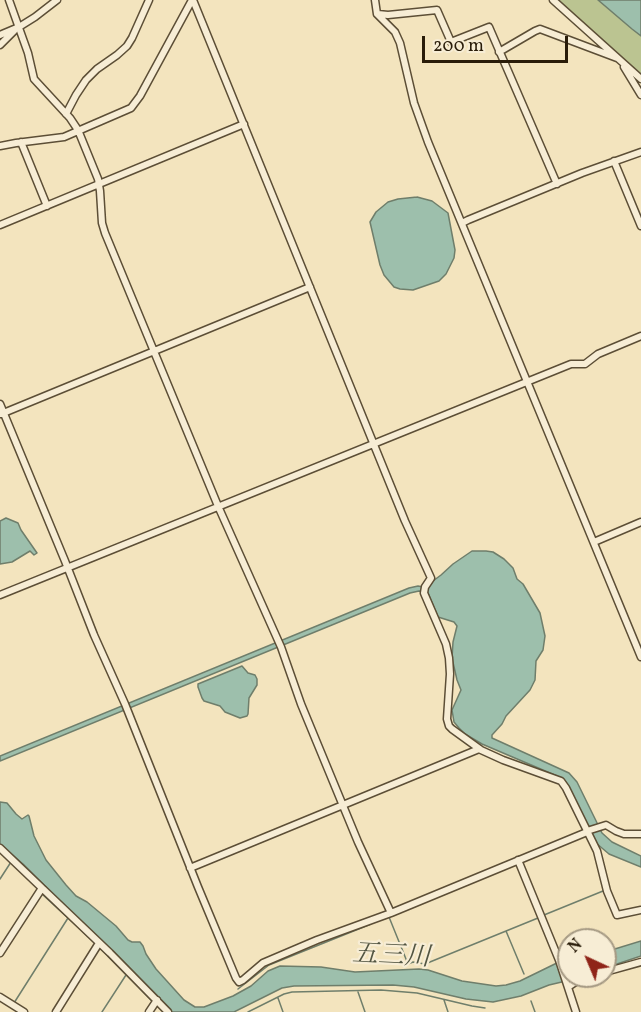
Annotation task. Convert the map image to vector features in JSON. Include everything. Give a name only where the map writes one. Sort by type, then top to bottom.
[{"type":"street","points":[[9,0],[28,53],[34,79],[78,130],[99,184],[105,233],[218,506],[280,644],[301,704],[390,913]]},
{"type":"street","points":[[0,35],[19,27],[57,0]]},
{"type":"street","points":[[66,114],[86,80],[127,46],[149,0]]},
{"type":"street","points":[[193,0],[405,521],[431,578],[425,590],[446,644],[449,658],[447,719],[449,726],[479,749],[561,782],[597,851],[607,891],[617,915],[641,910]]},
{"type":"street","points":[[0,146],[64,137],[135,105],[193,0]]},
{"type":"street","points":[[375,0],[377,14],[398,38],[414,104],[641,657]]},
{"type":"street","points":[[553,0],[641,79]]},
{"type":"street","points":[[377,14],[437,10],[451,42],[489,27],[556,184]]},
{"type":"street","points":[[0,45],[19,27]]},
{"type":"street","points":[[499,52],[540,29],[618,58],[641,94]]},
{"type":"street","points":[[0,225],[244,124]]},
{"type":"street","points":[[21,142],[47,206]]},
{"type":"street","points":[[462,223],[641,152]]},
{"type":"street","points":[[614,161],[641,226]]},
{"type":"street","points":[[2,414],[310,287]]},
{"type":"street","points":[[0,595],[571,364],[585,364],[598,354],[641,336]]},
{"type":"street","points":[[0,404],[2,414],[239,982],[263,963],[599,826],[606,825],[624,834],[641,834]]},
{"type":"street","points":[[594,542],[641,522]]},
{"type":"street","points":[[190,867],[479,749]]},
{"type":"street","points":[[0,848],[168,1012]]},
{"type":"street","points":[[518,860],[557,955]]},
{"type":"street","points":[[0,953],[42,888]]},
{"type":"street","points":[[56,1012],[99,943]]},
{"type":"street","points":[[617,969],[641,962]]},
{"type":"street","points":[[568,988],[576,1012]]},
{"type":"street","points":[[0,997],[24,1012]]},
{"type":"street","points":[[149,1012],[157,1000]]},
{"type":"green space","points":[[557,0],[598,0],[641,36],[641,76]]},
{"type":"shaded area","points":[[598,0],[641,0],[641,36],[632,29]]},
{"type":"shaded area","points":[[417,197],[432,201],[448,213],[455,250],[454,258],[446,274],[439,281],[413,290],[400,289],[394,287],[384,275],[370,222],[376,212],[388,202]]},
{"type":"shaded area","points":[[6,518],[18,523],[37,553],[34,555],[30,551],[12,562],[0,564],[0,521]]},
{"type":"shaded area","points":[[472,551],[493,552],[513,568],[517,579],[523,584],[540,613],[545,636],[543,650],[536,661],[535,680],[530,690],[506,716],[492,738],[569,773],[577,782],[602,833],[612,842],[641,856],[641,867],[609,854],[596,843],[557,776],[482,744],[465,734],[454,722],[452,710],[461,690],[452,658],[457,626],[454,622],[438,617],[428,593],[419,591],[0,761],[0,756],[409,588],[418,586],[428,588],[453,564]]},
{"type":"shaded area","points":[[242,666],[248,673],[255,675],[257,685],[249,698],[247,716],[240,718],[225,712],[220,706],[204,701],[198,684]]},
{"type":"shaded area","points":[[0,802],[7,803],[22,819],[29,816],[34,836],[46,860],[66,885],[76,896],[116,926],[128,940],[140,942],[156,969],[184,1000],[195,1007],[204,1007],[233,996],[251,986],[268,971],[280,966],[321,967],[355,972],[419,969],[462,981],[496,986],[520,981],[557,963],[557,983],[521,996],[493,1002],[393,985],[294,986],[282,988],[234,1012],[172,1012],[99,938],[0,844]]},
{"type":"shaded area","points":[[641,941],[641,956],[617,964],[617,948]]},
{"type":"waterway","points":[[0,879],[11,862]]},
{"type":"waterway","points":[[544,915],[603,891]]},
{"type":"waterway","points":[[42,894],[95,943]]},
{"type":"waterway","name":"五三川","points":[[389,917],[408,964],[413,962],[425,964],[538,918]]},
{"type":"waterway","points":[[14,1003],[68,918]]},
{"type":"waterway","name":"五三川","points":[[238,989],[269,965],[371,924]]},
{"type":"waterway","points":[[506,931],[524,974]]},
{"type":"waterway","points":[[100,948],[152,1001]]},
{"type":"waterway","points":[[102,1012],[126,975]]},
{"type":"waterway","points":[[248,1012],[292,992],[381,990],[417,993],[485,1008]]},
{"type":"waterway","points":[[358,992],[365,1012]]},
{"type":"waterway","points":[[278,998],[283,1012]]},
{"type":"waterway","points":[[444,1000],[448,1012]]},
{"type":"waterway","points":[[531,1001],[535,1012]]}]
